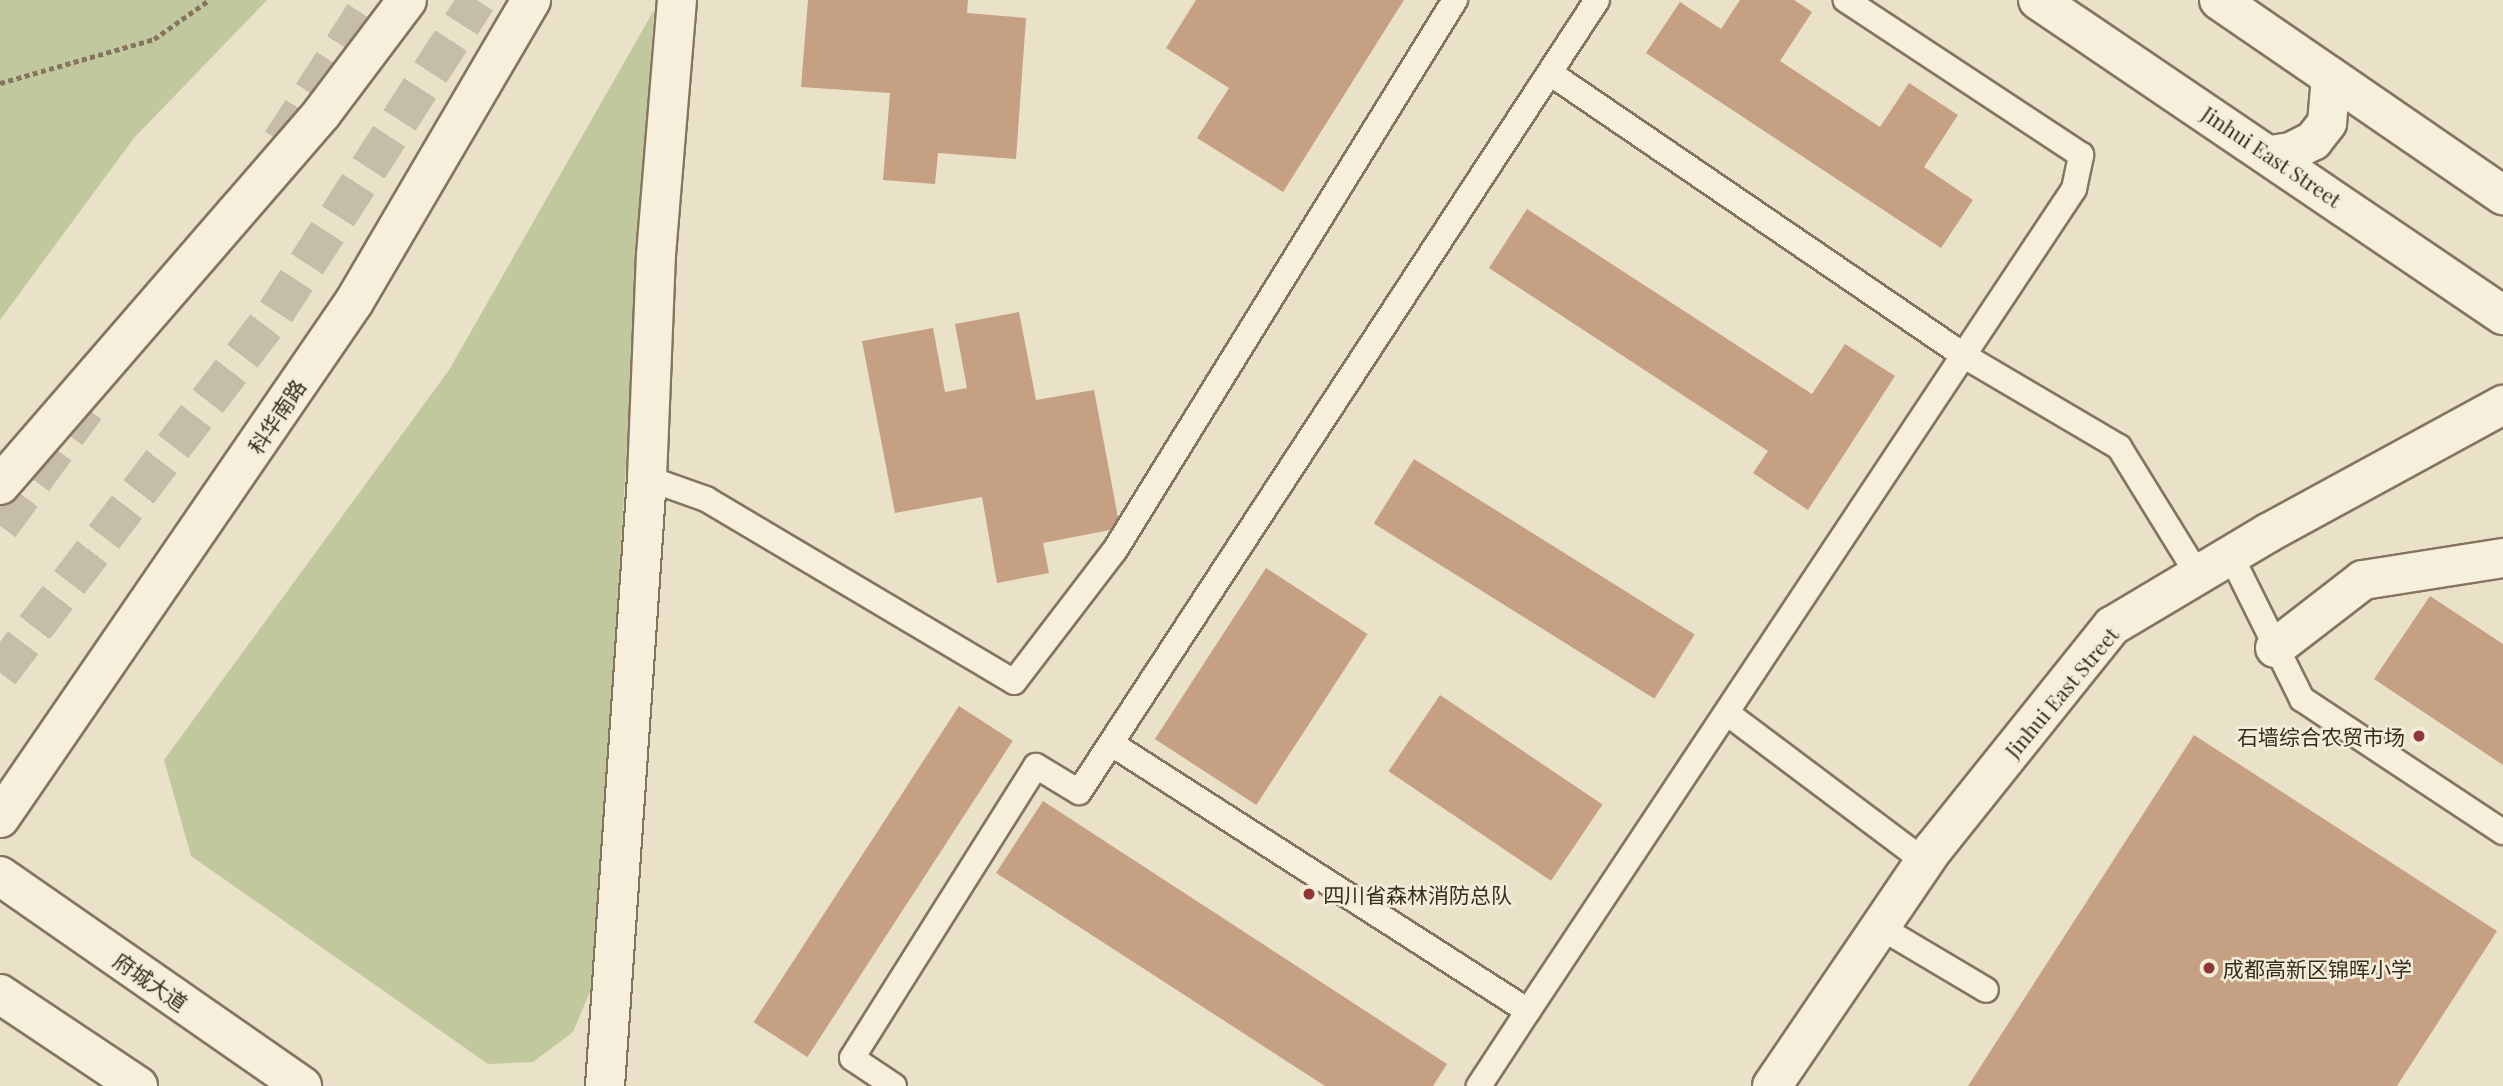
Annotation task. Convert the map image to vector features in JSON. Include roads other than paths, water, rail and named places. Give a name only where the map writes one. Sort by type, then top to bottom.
[{"type":"street","points":[[0,485],[322,113],[407,0]]},
{"type":"street","name":"科华南路","points":[[0,818],[354,302],[531,0]]},
{"type":"street","points":[[605,1086],[647,478],[656,255],[677,0]]},
{"type":"street","name":"Jinhui East Street","points":[[2038,0],[2503,315]]},
{"type":"street","points":[[2219,0],[2503,195]]},
{"type":"street","points":[[2270,155],[2291,152],[2314,141],[2328,123],[2331,76]]},
{"type":"street","name":"Jinhui East Street","points":[[1772,1086],[1924,861],[2112,626],[2231,556],[2503,405]]},
{"type":"street","points":[[2275,648],[2363,580],[2503,558]]},
{"type":"street","name":"府城大道","points":[[0,876],[302,1086]]},
{"type":"street","points":[[0,994],[138,1086]]},
{"type":"lane","points":[[647,478],[705,499],[1014,682],[1115,550],[1455,0]]},
{"type":"lane","points":[[894,1086],[852,1058],[1028,778],[1036,766],[1079,792],[1597,0]]},
{"type":"lane","points":[[1479,1086],[1966,357],[2074,189],[2081,155],[1846,0]]},
{"type":"lane","points":[[1550,73],[1966,357],[2119,447],[2198,575]]},
{"type":"lane","points":[[2231,556],[2302,699],[2503,832]]},
{"type":"lane","points":[[1727,713],[1924,861]]},
{"type":"lane","points":[[1112,744],[1528,1011]]},
{"type":"lane","points":[[1880,927],[1986,990]]},
{"type":"tunnel","points":[[281,142],[373,0]]},
{"type":"tunnel","points":[[0,673],[276,312],[477,0]]},
{"type":"tunnel","points":[[0,526],[86,408]]},
{"type":"place","name":"石墙综合农贸市场","points":[[2419,736]]},
{"type":"place","name":"四川省森林消防总队","points":[[1309,894]]},
{"type":"place","name":"成都高新区锦晖小学","points":[[2209,968]]}]
